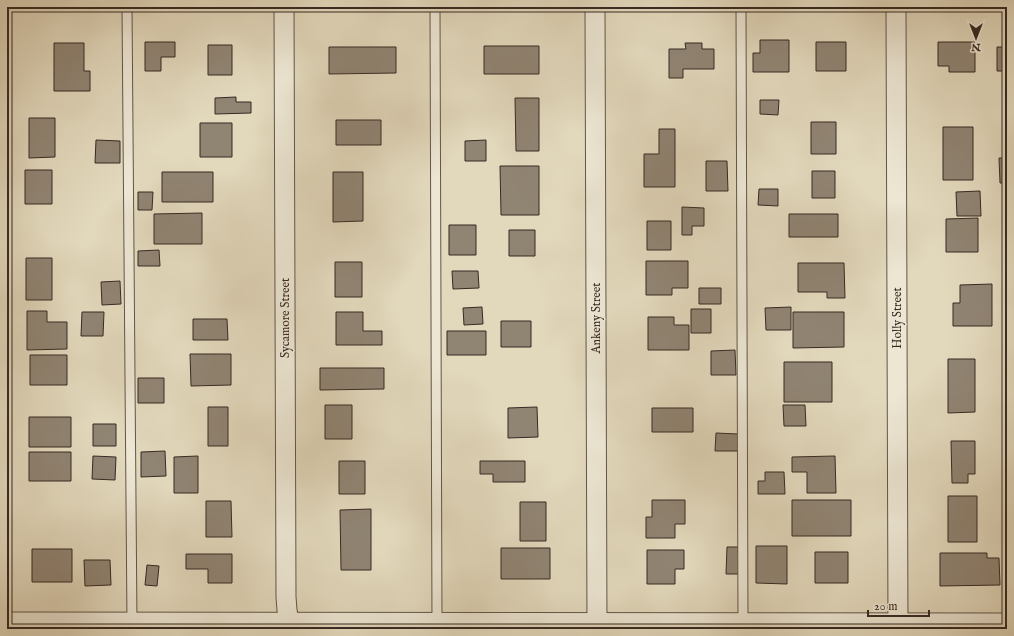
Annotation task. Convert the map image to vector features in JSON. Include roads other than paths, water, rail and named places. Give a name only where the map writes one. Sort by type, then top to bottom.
[{"type":"street","name":"Sycamore Street","points":[[284,7],[286,596],[289,625]]},
{"type":"street","name":"Ankeny Street","points":[[595,7],[597,626]]},
{"type":"street","name":"Holly Street","points":[[896,7],[898,626]]},
{"type":"street","points":[[7,622],[132,625],[597,626],[743,622],[898,626],[1007,623]]},
{"type":"lane","points":[[127,7],[132,625]]},
{"type":"lane","points":[[435,7],[437,625]]},
{"type":"lane","points":[[741,7],[743,622]]}]
